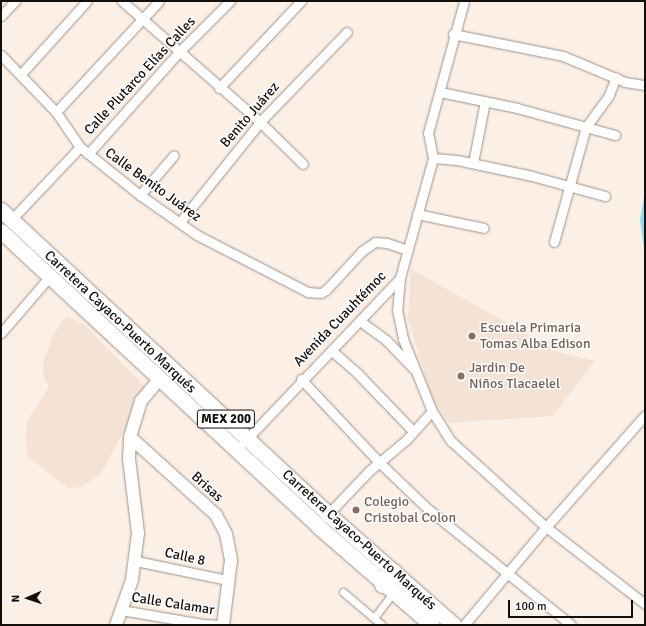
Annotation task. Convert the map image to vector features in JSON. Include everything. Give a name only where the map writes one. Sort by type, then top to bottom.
[{"type":"highway","points":[[388,589],[394,572]]},
{"type":"main road","name":"Carretera Cayaco-Puerto Marqués","points":[[6,215],[328,514],[454,625]]},
{"type":"main road","name":"Carretera Cayaco-Puerto Marqués","points":[[1,232],[50,275],[388,589],[432,625]]},
{"type":"street","points":[[1,16],[15,1]]},
{"type":"street","points":[[21,74],[87,1]]},
{"type":"street","points":[[122,1],[178,53],[260,122],[303,164]]},
{"type":"street","points":[[56,112],[159,1]]},
{"type":"street","name":"Calle Plutarco Elías Calles","points":[[88,154],[178,53],[230,1]]},
{"type":"street","points":[[219,88],[301,1]]},
{"type":"street","name":"Avenida Cuauhtémoc","points":[[237,450],[301,379],[332,351],[400,278],[433,158],[428,134],[440,92],[453,34],[464,1]]},
{"type":"street","name":"Benito Juárez","points":[[180,222],[260,122],[347,32]]},
{"type":"street","points":[[453,34],[563,56],[616,77],[645,85]]},
{"type":"street","name":"Calle Benito Juárez","points":[[1,55],[56,112],[80,147],[140,195],[198,235],[308,292],[320,293],[334,283],[362,251],[375,242],[387,243],[407,250]]},
{"type":"street","points":[[554,242],[568,186],[586,127],[609,95],[616,77]]},
{"type":"street","points":[[440,92],[485,101],[615,134]]},
{"type":"street","points":[[473,163],[485,101]]},
{"type":"street","name":"Calle Plutarco Elías Calles","points":[[6,215],[80,147]]},
{"type":"street","points":[[140,195],[174,155]]},
{"type":"street","points":[[433,158],[473,163],[605,196]]},
{"type":"street","points":[[417,214],[484,228]]},
{"type":"street","points":[[1,333],[50,275]]},
{"type":"street","points":[[400,278],[397,310],[403,339],[418,373],[432,411],[451,441],[546,527],[645,604]]},
{"type":"street","points":[[360,321],[386,340],[418,373]]},
{"type":"street","points":[[332,351],[358,374],[413,431]]},
{"type":"street","points":[[116,625],[136,561],[138,533],[129,460],[130,437],[142,401],[160,378]]},
{"type":"street","points":[[301,379],[380,463],[428,509],[506,574],[571,625]]},
{"type":"street","points":[[328,514],[432,411]]},
{"type":"street","points":[[464,625],[546,527],[645,415]]},
{"type":"street","name":"Brisas","points":[[130,437],[216,515],[226,534],[231,560],[222,625]]},
{"type":"street","name":"Calle 8","points":[[136,561],[228,580]]},
{"type":"street","points":[[374,618],[388,589]]},
{"type":"street","points":[[343,592],[382,625]]},
{"type":"street","name":"Calle Calamar","points":[[121,610],[203,624],[222,625]]},
{"type":"shaded area","name":"Escuela Primaria Tomas Alba Edison","points":[[411,269],[561,353],[595,361],[553,416],[448,423],[431,396],[408,319]]},
{"type":"shaded area","points":[[66,316],[84,324],[146,388],[101,474],[81,487],[68,488],[27,456],[26,440],[27,421],[49,387],[44,378],[43,362],[53,335]]},
{"type":"water","points":[[645,192],[645,256],[640,219]]},
{"type":"place","name":"Escuela Primaria Tomas Alba Edison","points":[[472,336]]},
{"type":"place","name":"Jardin De Niños Tlacaelel","points":[[461,376]]},
{"type":"place","name":"Colegio Cristobal Colon","points":[[356,510]]}]
